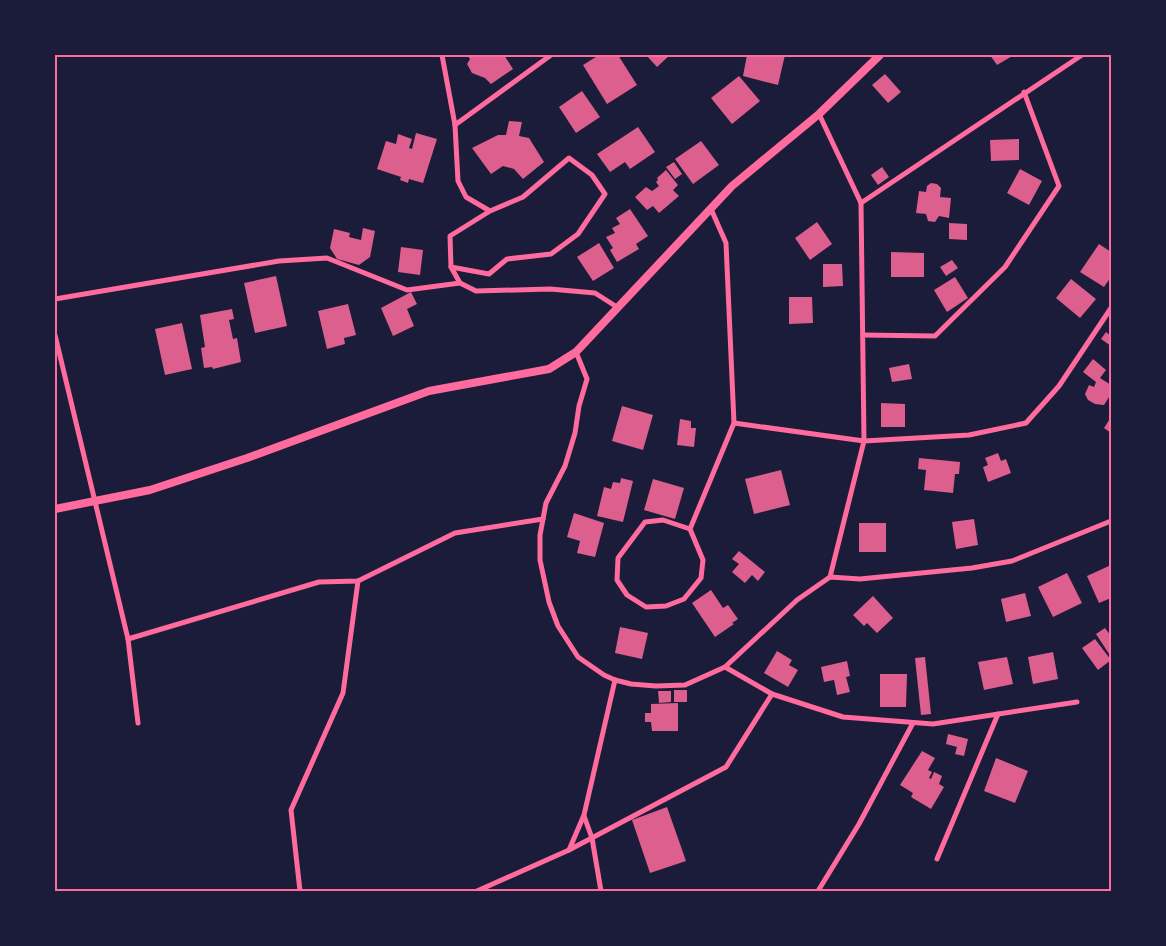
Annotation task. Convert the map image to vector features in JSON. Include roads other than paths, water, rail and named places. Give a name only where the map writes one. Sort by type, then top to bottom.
[{"type":"street","points":[[442,55],[455,125],[458,181],[466,197],[490,211]]},
{"type":"street","points":[[455,125],[551,55]]},
{"type":"street","points":[[55,509],[159,487],[247,458],[428,391],[549,369],[576,352],[732,186],[819,114],[880,55]]},
{"type":"street","points":[[861,204],[1024,92],[1082,55]]},
{"type":"street","points":[[863,336],[935,336],[1005,267],[1059,186],[1024,92]]},
{"type":"street","points":[[819,114],[861,204],[864,441],[830,577]]},
{"type":"street","points":[[451,267],[489,274],[507,260],[551,254],[578,234],[605,194],[592,175],[570,158],[523,197],[490,211],[450,236],[451,267],[460,283],[476,291],[550,289],[595,293],[617,307]]},
{"type":"street","points":[[690,529],[663,520],[645,522],[618,558],[617,580],[627,595],[646,608],[666,606],[684,599],[701,578],[703,560],[690,529],[734,423],[726,243],[711,209]]},
{"type":"street","points":[[55,299],[279,261],[327,258],[407,290],[460,283]]},
{"type":"street","points":[[734,423],[864,441],[969,435],[1026,423],[1059,386],[1111,308]]},
{"type":"street","points":[[55,335],[97,500],[128,639],[138,723]]},
{"type":"street","points":[[576,352],[587,379],[579,406],[575,434],[565,466],[546,503],[540,535],[540,560],[549,602],[558,626],[578,657],[604,675],[615,680],[630,684],[656,686],[685,685],[725,667],[797,600],[830,577],[860,579],[972,568],[1012,561],[1111,521]]},
{"type":"street","points":[[128,639],[319,582],[358,580],[454,533],[543,520]]},
{"type":"street","points":[[300,891],[291,810],[343,693],[358,580]]},
{"type":"street","points":[[725,667],[772,694],[843,717],[933,724],[1077,702]]},
{"type":"street","points":[[569,850],[584,815],[615,680]]},
{"type":"street","points":[[477,891],[569,850],[726,767],[772,694]]},
{"type":"street","points":[[936,859],[998,714]]},
{"type":"street","points":[[818,891],[859,824],[913,723]]},
{"type":"street","points":[[584,815],[592,838],[601,891]]}]
